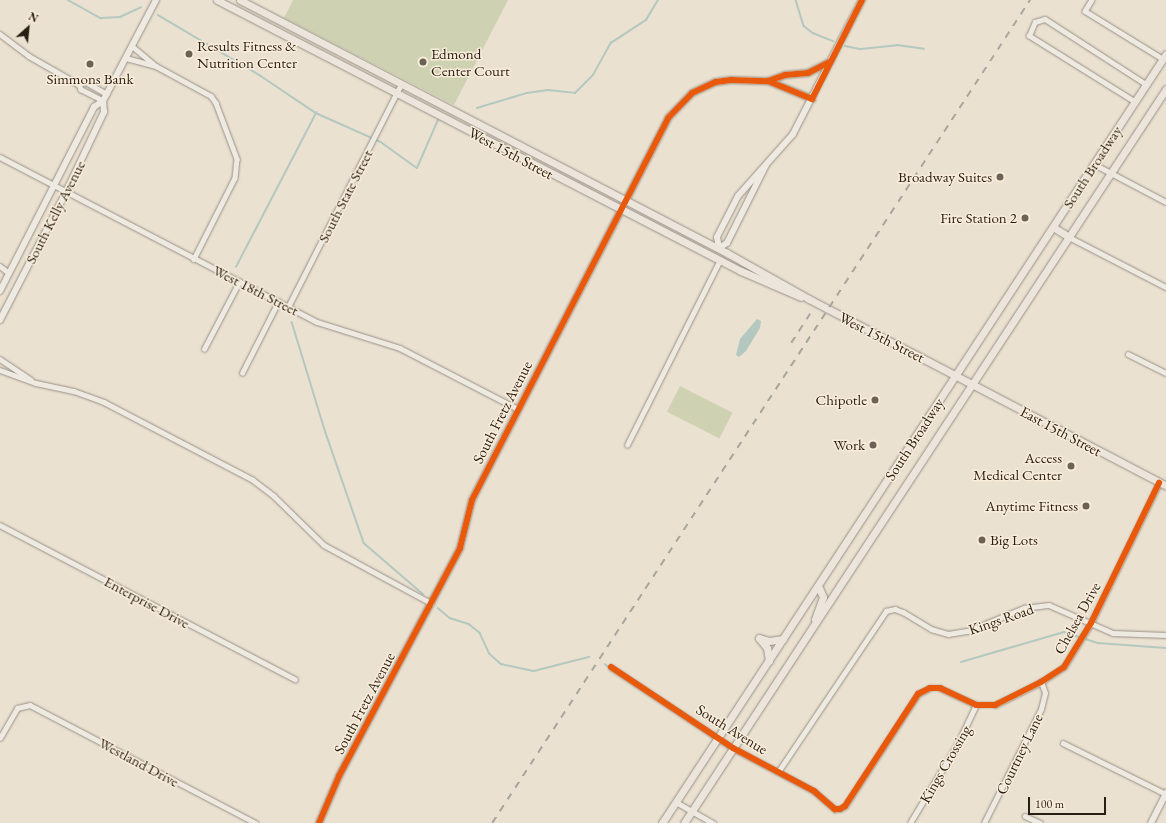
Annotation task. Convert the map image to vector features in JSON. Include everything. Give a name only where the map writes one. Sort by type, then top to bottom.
[{"type":"main road","name":"West 15th Street","points":[[217,0],[396,94],[720,260],[784,292],[808,299]]},
{"type":"main road","name":"West 15th Street","points":[[240,0],[719,248],[808,299],[956,375]]},
{"type":"main road","name":"South Broadway","points":[[662,823],[769,662],[1146,84],[1165,58]]},
{"type":"main road","name":"South Broadway","points":[[684,823],[1166,89]]},
{"type":"main road","points":[[1053,227],[1069,237]]},
{"type":"main road","points":[[719,248],[720,260]]},
{"type":"main road","name":"East 15th Street","points":[[956,375],[1163,484]]},
{"type":"main road","points":[[812,628],[823,596],[818,586]]},
{"type":"main road","points":[[769,662],[767,648],[759,638],[769,641],[783,639]]},
{"type":"street","name":"South Kelly Avenue","points":[[0,291],[94,107],[104,101],[156,0]]},
{"type":"street","points":[[766,165],[727,243],[719,248],[717,237],[738,196],[793,134],[862,0]]},
{"type":"street","points":[[1092,0],[1084,12],[1165,58]]},
{"type":"street","points":[[1135,102],[1029,36],[1035,22],[1045,19],[1146,84]]},
{"type":"street","points":[[0,34],[29,56],[78,84],[82,90],[104,101]]},
{"type":"street","points":[[132,46],[156,66],[211,96],[216,103],[237,159],[235,178],[194,259]]},
{"type":"street","points":[[126,58],[156,66]]},
{"type":"street","name":"South Fretz Avenue","points":[[768,81],[785,75],[808,73],[830,62]]},
{"type":"street","name":"South Fretz Avenue","points":[[319,823],[340,776],[464,540],[472,500],[668,118],[684,99],[716,82],[731,80],[768,81],[812,99]]},
{"type":"street","points":[[78,84],[86,82],[108,94]]},
{"type":"street","name":"South State Street","points":[[288,307],[401,84]]},
{"type":"street","name":"South Kelly Avenue","points":[[0,320],[66,192],[104,112],[104,101]]},
{"type":"street","name":"West 18th Street","points":[[0,157],[288,307],[328,326],[400,348],[518,409]]},
{"type":"street","points":[[1094,164],[1166,202]]},
{"type":"street","points":[[1069,237],[1166,288]]},
{"type":"street","points":[[627,444],[720,260]]},
{"type":"street","points":[[0,266],[9,273]]},
{"type":"street","points":[[204,348],[239,282]]},
{"type":"street","points":[[242,373],[278,302]]},
{"type":"street","points":[[1128,354],[1166,373]]},
{"type":"street","points":[[0,359],[36,383]]},
{"type":"street","points":[[0,370],[36,383],[74,391],[104,402],[252,480],[274,496],[324,545],[432,603]]},
{"type":"street","name":"Chelsea Drive","points":[[840,809],[845,806],[918,694],[930,688],[940,688],[976,705],[995,705],[1041,682],[1064,667],[1091,623],[1163,484]]},
{"type":"street","name":"Enterprise Drive","points":[[0,525],[294,679]]},
{"type":"street","name":"Kings Road","points":[[778,772],[886,611],[895,609],[903,612],[931,629],[948,634],[968,632],[1037,605],[1058,607],[1113,633],[1166,635]]},
{"type":"street","name":"South Avenue","points":[[611,667],[734,748],[814,791],[835,809],[840,809]]},
{"type":"street","name":"Courtney Lane","points":[[984,823],[1042,709],[1045,693],[1041,682]]},
{"type":"street","name":"Kings Crossing","points":[[910,823],[957,745],[976,705]]},
{"type":"street","name":"Westland Drive","points":[[0,738],[13,712],[21,706],[34,707],[256,823]]},
{"type":"street","points":[[1063,743],[1166,793],[1151,823]]},
{"type":"street","points":[[676,802],[713,823]]},
{"type":"street","points":[[1025,816],[1040,823]]},
{"type":"green space","name":"Edmond Center Court","points":[[293,0],[508,0],[454,105],[284,18]]},
{"type":"green space","points":[[680,386],[733,413],[719,439],[667,412]]},
{"type":"shaded area","points":[[757,319],[761,321],[760,328],[746,351],[739,357],[736,355],[740,339]]},
{"type":"waterway","points":[[68,0],[101,18],[120,17],[141,7]]},
{"type":"waterway","points":[[477,108],[527,93],[548,90],[575,93],[593,75],[611,43],[646,20],[658,0]]},
{"type":"waterway","points":[[796,0],[804,26],[813,33],[833,41]]},
{"type":"waterway","points":[[158,15],[261,76],[316,113],[381,142],[417,168],[438,120]]},
{"type":"waterway","points":[[845,46],[861,49],[897,45],[924,49]]},
{"type":"waterway","points":[[236,267],[316,113]]},
{"type":"waterway","points":[[292,322],[326,433],[364,543],[423,594]]},
{"type":"waterway","points":[[438,608],[450,618],[469,624],[480,633],[490,654],[501,664],[534,671],[589,657]]},
{"type":"waterway","points":[[961,662],[1064,632],[1098,643],[1166,648]]},
{"type":"waterway","points":[[605,664],[610,668]]},
{"type":"railway","points":[[492,823],[1030,0]]},
{"type":"railway","points":[[791,343],[810,314]]},
{"type":"cycle path","points":[[319,823],[339,776],[460,548],[472,500],[668,118],[692,93],[716,82],[731,80],[768,81],[812,99],[862,0]]},
{"type":"cycle path","points":[[768,81],[785,75],[808,73],[830,62]]},
{"type":"cycle path","points":[[611,667],[733,748],[814,791],[835,809],[840,809],[845,806],[918,694],[930,688],[940,688],[976,705],[995,705],[1041,682],[1064,667],[1091,623],[1159,483]]},
{"type":"place","name":"Results Fitness & Nutrition Center","points":[[189,54]]},
{"type":"place","name":"Edmond Center Court","points":[[423,62]]},
{"type":"place","name":"Simmons Bank","points":[[90,64]]},
{"type":"place","name":"Broadway Suites","points":[[1000,177]]},
{"type":"place","name":"Fire Station 2","points":[[1025,218]]},
{"type":"place","name":"Chipotle","points":[[875,400]]},
{"type":"place","name":"Work","points":[[873,445]]},
{"type":"place","name":"Access Medical Center","points":[[1071,466]]},
{"type":"place","name":"Anytime Fitness","points":[[1086,506]]},
{"type":"place","name":"Big Lots","points":[[982,540]]}]
